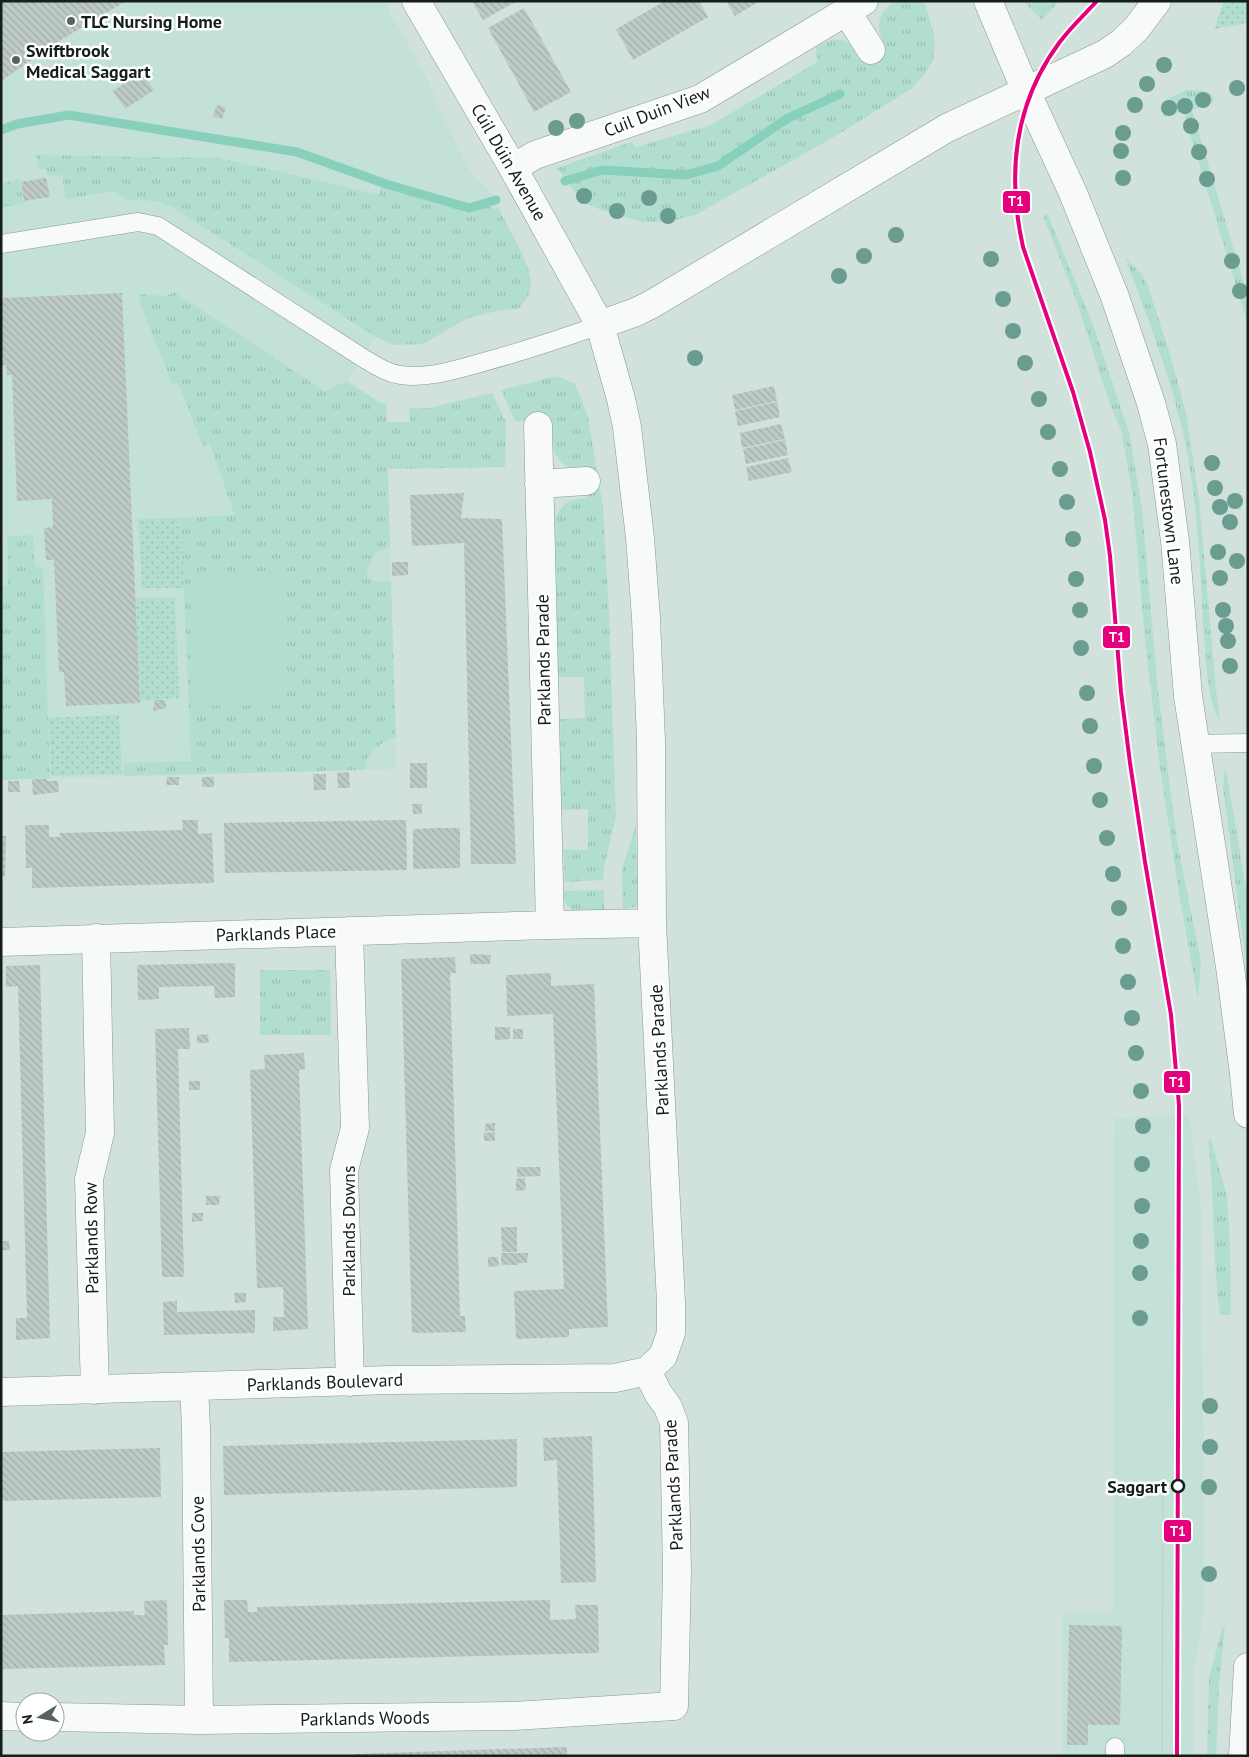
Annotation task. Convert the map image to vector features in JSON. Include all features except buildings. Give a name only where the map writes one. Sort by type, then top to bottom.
[{"type":"street","name":"Cúil Dúin Avenue","points":[[416,1],[513,168],[600,324],[621,399],[627,427],[640,538],[646,618],[651,741],[652,923]]},
{"type":"street","name":"Fortunestown Lane","points":[[988,1],[1026,91],[1073,192],[1116,297],[1151,402],[1160,436],[1169,487],[1175,541],[1188,696],[1230,967],[1248,1114]]},
{"type":"street","points":[[600,324],[636,312],[652,304],[947,128],[1105,54],[1136,29],[1157,1]]},
{"type":"street","name":"Cuil Duin View","points":[[513,168],[535,155],[700,99],[856,7],[871,50]]},
{"type":"street","name":"Parklands Parade","points":[[538,426],[550,926]]},
{"type":"street","points":[[539,484],[586,481]]},
{"type":"street","points":[[550,926],[652,923]]},
{"type":"street","name":"Parklands Parade","points":[[652,923],[671,1333],[663,1356],[647,1371],[658,1394],[668,1407],[674,1423],[677,1570],[674,1706]]},
{"type":"street","name":"Parklands Place","points":[[1,942],[550,926]]},
{"type":"street","name":"Parklands Downs","points":[[349,931],[355,1128],[344,1170],[350,1382]]},
{"type":"street","name":"Parklands Row","points":[[95,1390],[89,1179],[100,1133],[96,938]]},
{"type":"street","name":"Parklands Boulevard","points":[[1,1392],[391,1380],[615,1378],[647,1371]]},
{"type":"street","name":"Parklands Cove","points":[[194,1387],[199,1720]]},
{"type":"street","points":[[1244,1756],[1248,1667]]},
{"type":"street","name":"Parklands Woods","points":[[65,1717],[199,1720],[514,1716],[674,1706]]},
{"type":"street","points":[[1,1716],[15,1716]]},
{"type":"lane","points":[[1,244],[138,222],[158,226],[382,370],[399,375],[418,377],[453,370],[534,348],[600,324]]},
{"type":"lane","points":[[1195,744],[1248,743]]},
{"type":"shaded area","points":[[1,1],[384,1],[431,86],[435,99],[473,176],[488,188],[499,209],[380,182],[385,323],[347,381],[379,402],[386,404],[396,769],[1,780]]},
{"type":"shaded area","points":[[1189,1115],[1201,1209],[1203,1370],[1204,1610],[1194,1670],[1193,1756],[1062,1756],[1062,1613],[1113,1613],[1114,1118]]},
{"type":"green space","points":[[895,1],[924,1],[933,31],[935,46],[933,60],[925,74],[911,89],[834,137],[697,214],[669,222],[642,222],[607,212],[583,203],[557,168],[631,142],[636,147],[711,125],[817,62],[816,47],[823,43],[841,40],[851,45],[860,57],[884,43],[879,25],[880,19],[889,5]]},
{"type":"green space","points":[[1023,1],[1059,1],[1042,20]]},
{"type":"green space","points":[[1224,1],[1248,1],[1248,23],[1214,29]]},
{"type":"green space","points":[[1186,90],[1208,92],[1213,97],[1214,102],[1192,110],[1248,297],[1248,325],[1183,111],[1164,117],[1162,107],[1164,101]]},
{"type":"green space","points":[[36,155],[221,158],[380,195],[380,182],[499,209],[527,267],[531,284],[530,291],[519,308],[466,319],[423,344],[393,345],[376,337],[172,207],[157,201],[128,200],[114,191],[66,199],[62,175],[48,176],[45,169],[39,169]]},
{"type":"green space","points":[[19,178],[24,204],[1,207],[1,185]]},
{"type":"green space","points":[[1047,213],[1093,324],[1129,432],[1142,508],[1157,682],[1177,841],[1201,962],[1198,1000],[1179,893],[1160,767],[1145,641],[1132,490],[1121,430],[1109,402],[1076,299],[1043,216]]},
{"type":"green space","points":[[1125,257],[1140,272],[1147,284],[1170,354],[1186,413],[1199,499],[1220,720],[1212,702],[1208,679],[1196,514],[1186,447],[1167,375]]},
{"type":"green space","points":[[174,292],[324,391],[347,381],[379,402],[386,404],[387,422],[410,422],[409,408],[429,408],[492,393],[506,422],[505,467],[388,469],[390,547],[376,552],[367,570],[368,577],[374,581],[391,582],[396,738],[390,739],[375,749],[365,764],[364,770],[123,776],[124,763],[191,761],[181,518],[233,515],[234,513],[210,444],[203,446],[178,383],[173,386],[140,303],[141,294],[166,296]]},
{"type":"green space","points":[[557,376],[575,384],[588,417],[603,507],[609,614],[616,817],[603,880],[565,882],[563,849],[588,850],[588,809],[562,810],[560,719],[585,718],[584,677],[558,677],[555,519],[560,509],[567,503],[575,499],[587,498],[585,471],[566,466],[556,455],[552,421],[515,421],[501,390]]},
{"type":"green space","points":[[181,518],[184,588],[142,588],[138,519]]},
{"type":"green space","points":[[33,535],[35,567],[43,567],[50,778],[1,780],[1,586],[8,585],[7,536]]},
{"type":"green space","points":[[280,574],[283,705],[196,706],[194,575]]},
{"type":"green space","points":[[136,598],[175,598],[179,698],[140,701]]},
{"type":"green space","points":[[119,715],[122,774],[51,776],[48,718]]},
{"type":"green space","points":[[1226,770],[1248,900],[1248,977],[1223,788]]},
{"type":"green space","points":[[636,824],[637,903],[635,907],[623,910],[622,869]]},
{"type":"green space","points":[[604,890],[604,910],[571,910],[564,901],[565,891]]},
{"type":"green space","points":[[260,970],[330,970],[331,1035],[260,1035]]},
{"type":"green space","points":[[1211,1139],[1227,1196],[1231,1315],[1220,1315],[1217,1293],[1208,1140]]},
{"type":"green space","points":[[1225,1627],[1219,1684],[1216,1756],[1207,1756],[1209,1678],[1222,1628]]},
{"type":"waterway","points":[[565,181],[602,170],[686,175],[718,166],[788,118],[840,94]]},
{"type":"waterway","points":[[1,130],[17,124],[69,115],[297,152],[386,184],[469,208],[496,200]]},
{"type":"tram line","points":[[1177,1756],[1178,1485]]},
{"type":"tram line","points":[[1162,1756],[1163,1486]]},
{"type":"transit line","name":"T1","points":[[1097,1],[1059,43],[1044,66],[1032,90],[1018,141],[1015,167],[1016,193],[1023,247],[1073,392],[1090,452],[1105,520],[1110,556],[1121,692],[1130,763],[1171,1015],[1179,1105],[1177,1756]]},
{"type":"place","name":"TLC Nursing Home","points":[[71,21]]},
{"type":"place","name":"Swiftbrook Medical Saggart","points":[[16,60]]},
{"type":"place","name":"Saggart","points":[[1178,1486]]}]
